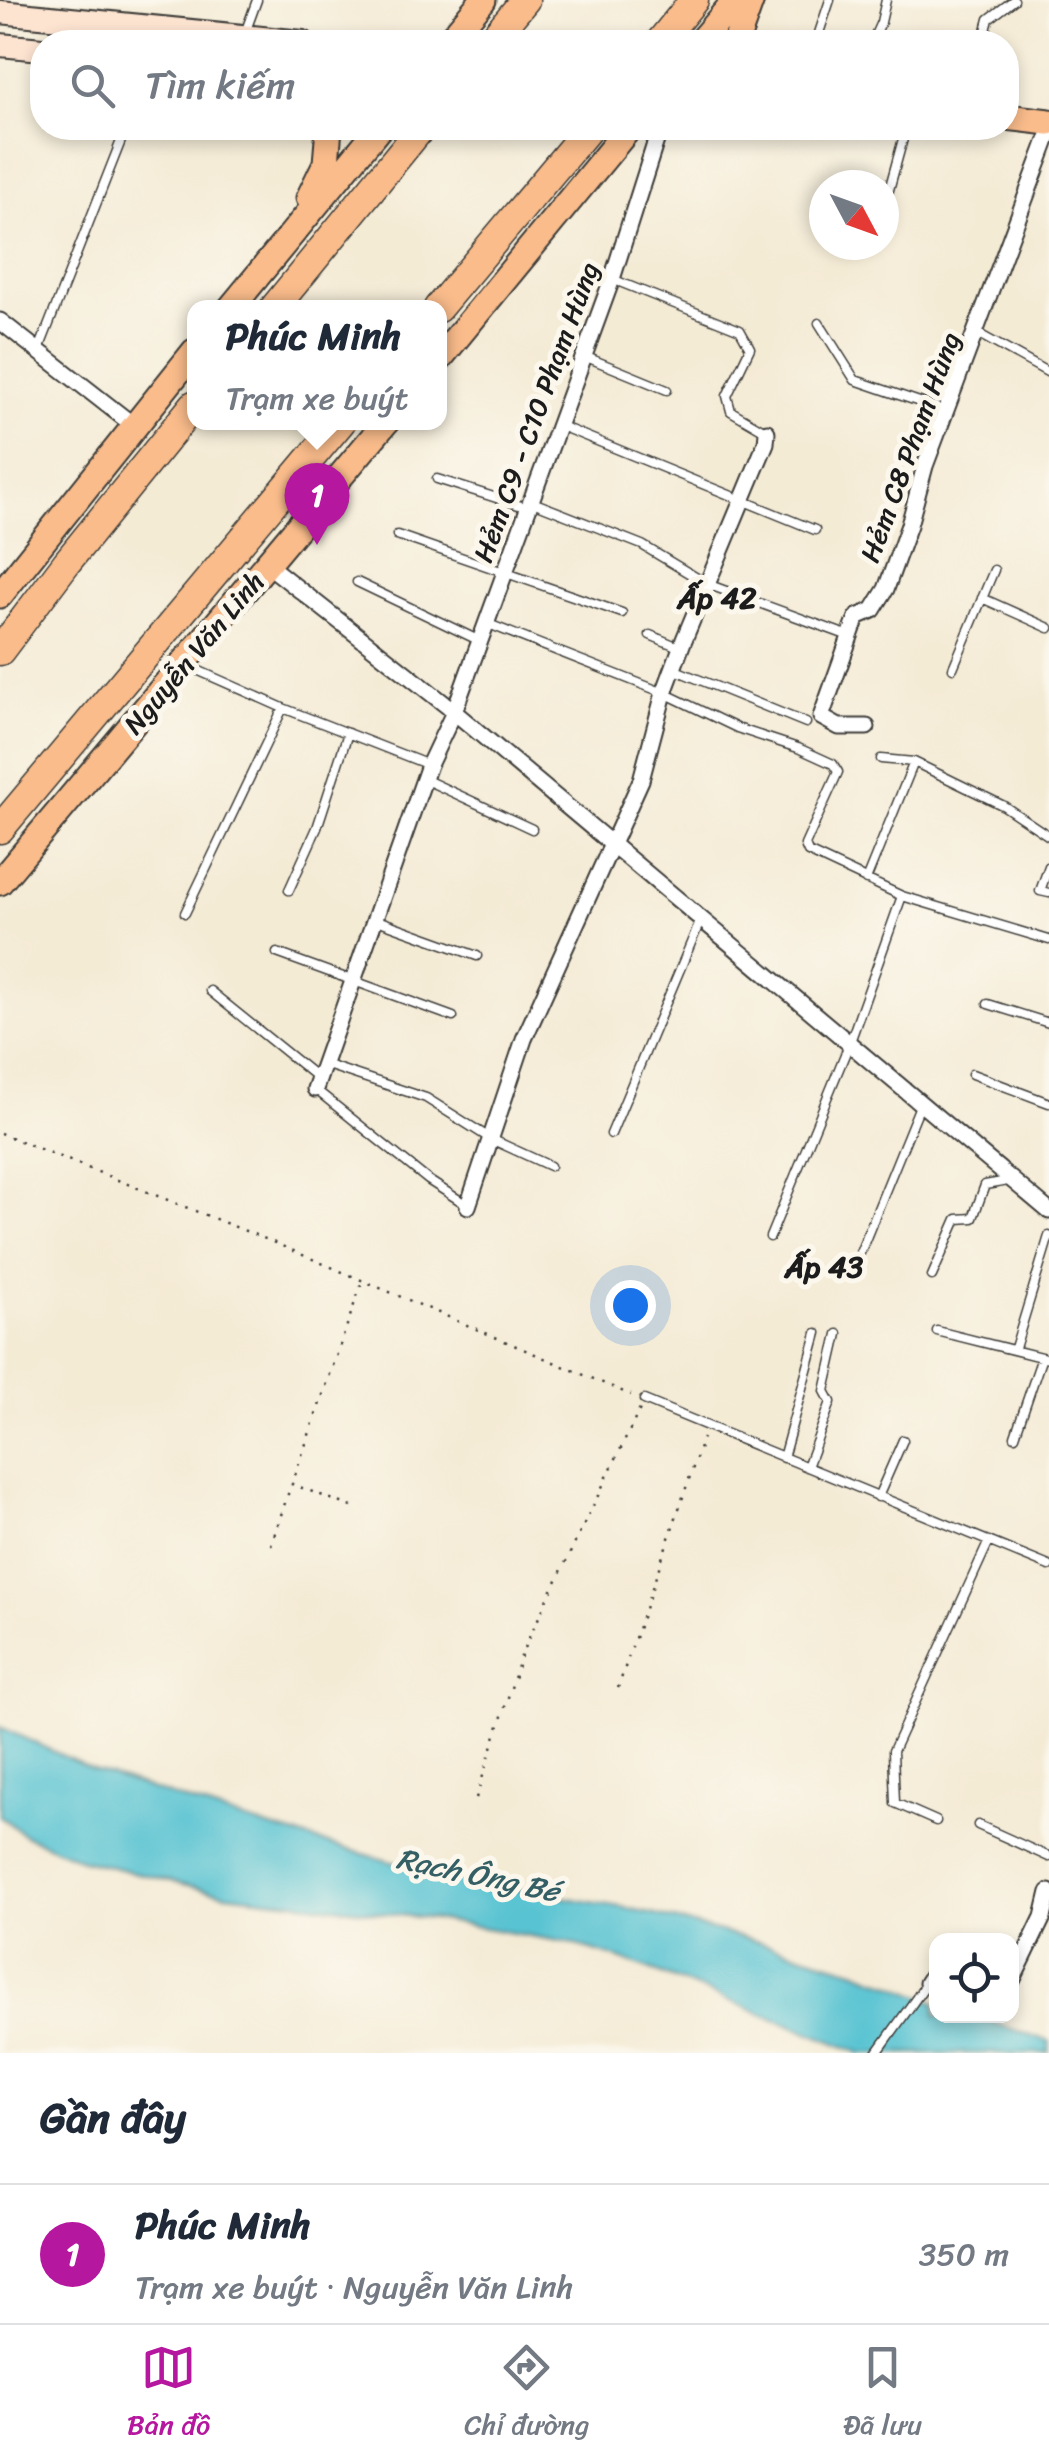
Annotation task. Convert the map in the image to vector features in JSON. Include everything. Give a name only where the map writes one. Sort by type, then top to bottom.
[{"type":"highway","points":[[500,30],[525,0]]},
{"type":"highway","points":[[670,30],[694,0]]},
{"type":"highway","points":[[281,300],[411,140]]},
{"type":"highway","points":[[445,300],[579,140]]},
{"type":"highway","points":[[0,651],[187,414]]},
{"type":"highway","name":"Nguyễn Văn Linh","points":[[0,829],[334,430]]},
{"type":"main road","points":[[458,30],[483,0]]},
{"type":"main road","points":[[710,30],[736,0]]},
{"type":"main road","points":[[741,30],[752,0]]},
{"type":"main road","points":[[0,12],[176,30]]},
{"type":"main road","points":[[0,44],[30,48]]},
{"type":"main road","points":[[1019,119],[1049,122]]},
{"type":"main road","points":[[291,236],[326,162],[328,140]]},
{"type":"main road","points":[[238,300],[369,140]]},
{"type":"main road","points":[[447,349],[619,140]]},
{"type":"main road","points":[[0,595],[187,360]]},
{"type":"main road","name":"Nguyễn Văn Linh","points":[[0,882],[379,430]]},
{"type":"street","name":"Hẻm C8 Phạm Hùng","points":[[867,727],[839,727],[821,718],[857,618],[873,610],[886,589],[910,524],[925,466],[1049,136]]},
{"type":"street","name":"Hẻm C9 - C10 Phạm Hùng","points":[[320,1078],[426,772],[454,712],[612,280],[656,140]]},
{"type":"street","points":[[0,321],[133,426]]},
{"type":"street","points":[[468,1206],[524,1040],[641,780],[664,693],[766,443],[766,432]]},
{"type":"street","points":[[268,565],[454,712],[1049,1211]]},
{"type":"street","points":[[1019,1967],[1043,1918],[1049,1892]]},
{"type":"lane","points":[[246,30],[257,0]]},
{"type":"lane","points":[[820,30],[830,0]]},
{"type":"lane","points":[[878,30],[886,0]]},
{"type":"lane","points":[[986,30],[989,19],[1014,0]]},
{"type":"lane","points":[[38,352],[121,140]]},
{"type":"lane","points":[[894,170],[903,140]]},
{"type":"lane","points":[[612,280],[740,330],[750,348],[727,396],[731,411],[766,432]]},
{"type":"lane","points":[[819,323],[855,380],[946,411]]},
{"type":"lane","points":[[977,333],[1049,373]]},
{"type":"lane","points":[[584,356],[667,390]]},
{"type":"lane","points":[[558,425],[816,530]]},
{"type":"lane","points":[[437,479],[529,505],[642,545],[707,584],[848,636]]},
{"type":"lane","points":[[398,535],[622,613]]},
{"type":"lane","points":[[953,668],[994,570]]},
{"type":"lane","points":[[356,582],[480,642]]},
{"type":"lane","points":[[982,598],[1049,628]]},
{"type":"lane","points":[[486,623],[833,764],[838,772],[806,849],[902,896],[1049,940]]},
{"type":"lane","points":[[650,634],[681,648]]},
{"type":"lane","points":[[184,664],[348,733],[532,828]]},
{"type":"lane","points":[[673,669],[806,723]]},
{"type":"lane","points":[[185,912],[283,708]]},
{"type":"lane","points":[[289,890],[317,828],[348,733]]},
{"type":"lane","points":[[881,759],[914,762],[1004,806],[1049,836]]},
{"type":"lane","points":[[866,880],[914,762]]},
{"type":"lane","points":[[1049,866],[1040,890],[1049,894]]},
{"type":"lane","points":[[770,1237],[850,1042],[902,896]]},
{"type":"lane","points":[[377,920],[476,956]]},
{"type":"lane","points":[[610,1134],[701,920]]},
{"type":"lane","points":[[277,953],[452,1016]]},
{"type":"lane","points":[[210,991],[320,1078],[428,1180],[468,1206]]},
{"type":"lane","points":[[988,1004],[1049,1023]]},
{"type":"lane","points":[[972,1074],[1049,1103]]},
{"type":"lane","points":[[320,1078],[426,1098],[491,1140],[550,1166]]},
{"type":"lane","points":[[850,1275],[921,1103]]},
{"type":"lane","points":[[932,1276],[957,1219],[973,1218],[986,1185],[1012,1180]]},
{"type":"lane","points":[[1015,1348],[1049,1236]]},
{"type":"lane","points":[[938,1331],[1045,1358],[1015,1436]]},
{"type":"lane","points":[[783,1458],[817,1334]]},
{"type":"lane","points":[[807,1467],[831,1402],[825,1390],[838,1334]]},
{"type":"lane","points":[[644,1400],[1049,1566]]},
{"type":"lane","points":[[878,1497],[903,1440]]},
{"type":"lane","points":[[936,1821],[894,1803],[893,1751],[990,1541]]},
{"type":"lane","points":[[978,1825],[1049,1858]]},
{"type":"lane","points":[[877,2053],[929,1983]]},
{"type":"path","points":[[0,1133],[644,1400],[523,1650],[476,1798]]},
{"type":"path","points":[[272,1545],[362,1281]]},
{"type":"path","points":[[618,1688],[707,1427]]},
{"type":"path","points":[[292,1484],[352,1507]]},
{"type":"water","points":[[0,1727],[96,1771],[247,1821],[445,1877],[632,1909],[855,1970],[929,1999],[929,2023],[994,2023],[1049,2041],[1049,2053],[861,2053],[644,1967],[570,1943],[433,1919],[226,1894],[82,1860],[24,1835],[0,1816]]},
{"type":"place","name":"Phúc Minh","points":[[317,545]]},
{"type":"district","name":"Ấp 42","points":[[717,598]]},
{"type":"district","name":"Ấp 43","points":[[824,1267]]},
{"type":"water label","name":"Rạch Ông Bé","points":[[478,1875]]}]
